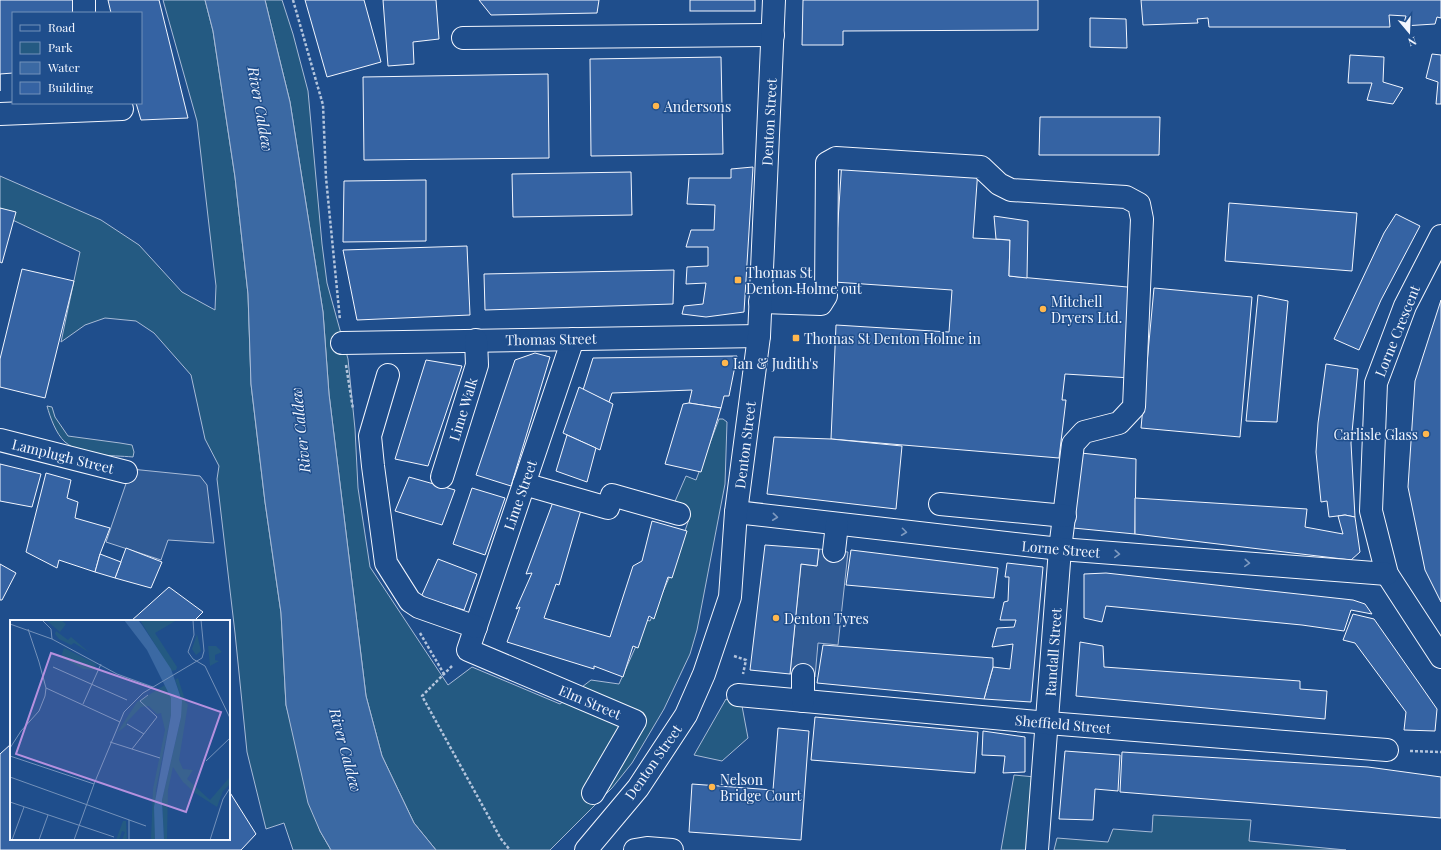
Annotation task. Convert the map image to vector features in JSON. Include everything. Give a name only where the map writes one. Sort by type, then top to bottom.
[{"type":"street","points":[[84,0],[84,12]]},
{"type":"street","name":"Denton Street","points":[[586,850],[638,788],[686,715],[704,674],[730,597],[736,512],[759,336],[774,0]]},
{"type":"street","points":[[463,38],[772,35]]},
{"type":"street","points":[[0,114],[85,107],[122,109]]},
{"type":"street","name":"Randall Street","points":[[760,302],[821,304],[826,296],[828,163],[836,158],[981,167],[999,184],[1011,190],[1126,197],[1138,204],[1142,219],[1134,407],[1119,423],[1084,432],[1073,444],[1060,549],[1048,722],[1037,850]]},
{"type":"street","name":"Lorne Crescent","points":[[1441,236],[1405,306],[1376,383],[1371,511],[1387,574],[1441,657]]},
{"type":"street","name":"Thomas Street","points":[[342,343],[759,336]]},
{"type":"street","name":"Lime Street","points":[[468,650],[573,339]]},
{"type":"street","name":"Lime Walk","points":[[442,477],[477,366],[476,340]]},
{"type":"street","points":[[388,375],[370,436],[386,562],[410,602],[419,607],[476,627]]},
{"type":"street","name":"Lamplugh Street","points":[[0,440],[126,472]]},
{"type":"street","points":[[524,484],[608,508],[612,495],[679,514]]},
{"type":"street","points":[[940,504],[1065,516]]},
{"type":"street","name":"Lorne Street","points":[[736,512],[1060,549],[1387,574]]},
{"type":"street","points":[[834,551],[837,524]]},
{"type":"street","name":"Elm Street","points":[[468,650],[635,721],[593,793]]},
{"type":"street","points":[[802,701],[803,675]]},
{"type":"street","name":"Sheffield Street","points":[[738,695],[1387,750]]},
{"type":"street","points":[[641,849],[672,850]]},
{"type":"path","points":[[293,0],[323,105],[326,178],[342,343]]},
{"type":"path","points":[[713,649],[746,660],[738,695]]},
{"type":"path","points":[[444,674],[422,696],[502,839],[510,850]]},
{"type":"path","points":[[1387,750],[1441,752]]},
{"type":"green space","points":[[163,0],[205,0],[213,31],[235,177],[248,294],[251,384],[265,502],[281,613],[286,705],[320,831],[331,850],[293,850],[284,823],[266,829],[247,752],[217,479],[219,466],[205,439],[191,375],[154,333],[136,321],[105,318],[85,325],[61,342],[80,252],[0,214],[0,176],[101,220],[139,245],[182,292],[215,310],[216,286],[197,121]]},
{"type":"green space","points":[[265,0],[282,0],[293,34],[308,91],[327,283],[348,359],[355,429],[358,488],[370,567],[448,685],[472,667],[560,704],[591,680],[619,684],[636,646],[643,619],[650,621],[669,578],[690,516],[673,506],[686,476],[696,480],[719,419],[723,419],[727,422],[725,484],[697,630],[690,654],[664,709],[632,763],[612,788],[550,850],[436,850],[414,823],[382,756],[366,696],[329,394],[323,312],[290,102]]},
{"type":"green space","points":[[47,406],[52,407],[55,417],[68,436],[132,445],[134,452],[133,457],[89,453],[72,447],[59,435]]},
{"type":"green space","points":[[726,699],[742,706],[748,738],[722,761],[694,755]]},
{"type":"green space","points":[[1014,775],[1035,777],[1027,850],[1001,850]]},
{"type":"green space","points":[[1153,815],[1251,820],[1249,841],[1346,850],[1054,850],[1057,838],[1108,842],[1113,829],[1152,832]]},
{"type":"shaded area","points":[[131,469],[200,476],[207,485],[214,543],[168,540],[161,560],[106,542]]},
{"type":"shaded area","points":[[819,549],[848,552],[838,645],[818,643],[815,677],[790,674],[801,564],[817,566]]},
{"type":"water","name":"River Caldew","points":[[205,0],[265,0],[290,102],[323,312],[329,394],[366,696],[382,756],[414,823],[436,850],[331,850],[320,831],[308,803],[286,705],[281,613],[265,502],[251,384],[248,294],[235,177],[213,31]]},
{"type":"building","points":[[0,0],[81,0],[81,12],[12,12],[12,73],[0,74]]},
{"type":"building","points":[[108,0],[159,0],[188,118],[141,120],[136,104],[142,104],[142,12],[111,12]]},
{"type":"building","points":[[305,0],[364,0],[381,62],[327,77]]},
{"type":"building","points":[[383,0],[436,0],[439,39],[413,42],[414,64],[388,66]]},
{"type":"building","points":[[479,0],[599,0],[597,13],[491,15]]},
{"type":"building","points":[[690,0],[755,0],[755,11],[690,11]]},
{"type":"building","points":[[803,0],[1038,0],[1038,30],[843,31],[843,45],[802,45]]},
{"type":"building","points":[[1141,0],[1441,0],[1441,18],[1437,17],[1435,24],[1403,26],[1406,16],[1389,15],[1390,27],[1209,27],[1208,18],[1197,19],[1198,23],[1143,25]]},
{"type":"building","points":[[1090,18],[1126,19],[1127,48],[1090,47]]},
{"type":"building","points":[[1432,54],[1441,55],[1441,104],[1436,104],[1438,82],[1426,78]]},
{"type":"building","points":[[1350,55],[1384,57],[1383,82],[1403,88],[1393,104],[1367,100],[1372,83],[1348,83]]},
{"type":"building","name":"Andersons","points":[[721,57],[723,154],[591,156],[590,59]]},
{"type":"building","points":[[548,74],[549,158],[364,160],[363,77]]},
{"type":"building","points":[[1040,117],[1160,117],[1159,155],[1039,155]]},
{"type":"building","name":"Mitchell Dryers Ltd.","points":[[842,160],[978,169],[973,238],[1010,240],[1009,276],[1138,288],[1131,378],[1065,374],[1062,400],[1066,400],[1059,458],[831,439],[836,325],[949,332],[952,290],[834,282]]},
{"type":"building","points":[[753,167],[744,312],[706,317],[682,314],[684,306],[703,304],[706,283],[686,284],[687,267],[708,266],[708,247],[686,247],[691,230],[714,230],[715,205],[687,204],[689,178],[731,178],[731,169]]},
{"type":"building","points":[[631,172],[632,215],[513,217],[512,174]]},
{"type":"building","points":[[426,180],[426,241],[343,242],[344,181]]},
{"type":"building","points":[[1229,203],[1357,213],[1352,271],[1225,261]]},
{"type":"building","points":[[0,208],[16,212],[2,263],[0,262]]},
{"type":"building","points":[[1396,214],[1420,226],[1381,300],[1359,350],[1334,339],[1384,233]]},
{"type":"building","points":[[994,216],[1028,221],[1027,278],[1009,276],[1010,240],[996,239]]},
{"type":"building","points":[[467,246],[470,315],[357,320],[343,250]]},
{"type":"building","points":[[22,269],[74,281],[45,398],[0,387],[0,359]]},
{"type":"building","points":[[674,270],[673,304],[485,310],[484,274]]},
{"type":"building","points":[[1154,288],[1252,297],[1240,437],[1141,428]]},
{"type":"building","points":[[1258,295],[1288,301],[1277,422],[1246,421]]},
{"type":"building","name":"Carlisle Glass","points":[[1441,300],[1441,602],[1425,570],[1408,487],[1415,381]]},
{"type":"building","points":[[535,353],[550,357],[511,486],[476,475],[515,360]]},
{"type":"building","points":[[737,356],[729,396],[724,396],[721,408],[689,403],[692,390],[612,393],[609,402],[583,390],[593,358]]},
{"type":"building","points":[[426,360],[462,366],[428,466],[395,459]]},
{"type":"building","points":[[1326,364],[1358,369],[1351,443],[1355,517],[1345,515],[1329,517],[1327,501],[1321,502],[1316,452],[1318,423]]},
{"type":"building","points":[[579,387],[613,404],[600,450],[563,433]]},
{"type":"building","points":[[689,403],[721,408],[701,472],[665,464],[683,404]]},
{"type":"building","points":[[567,435],[596,448],[587,482],[556,471]]},
{"type":"building","points":[[774,437],[831,439],[902,446],[896,509],[767,494]]},
{"type":"building","points":[[1081,453],[1136,459],[1135,534],[1073,528]]},
{"type":"building","points":[[0,464],[41,474],[32,507],[0,501]]},
{"type":"building","points":[[46,473],[71,480],[67,498],[78,502],[75,518],[110,528],[95,572],[59,560],[57,568],[26,552]]},
{"type":"building","points":[[409,477],[455,490],[442,525],[395,511]]},
{"type":"building","points":[[472,488],[505,498],[485,555],[453,544]]},
{"type":"building","points":[[1135,498],[1307,509],[1305,527],[1343,534],[1338,516],[1345,515],[1355,517],[1360,552],[1351,560],[1135,534]]},
{"type":"building","points":[[553,502],[581,510],[559,585],[556,584],[544,618],[610,637],[633,566],[642,561],[652,521],[687,531],[672,578],[668,577],[654,619],[649,616],[638,648],[633,646],[623,677],[594,666],[594,669],[507,642],[520,607],[516,609],[532,573],[526,574]]},
{"type":"building","name":"Denton Tyres","points":[[765,545],[819,549],[817,566],[801,564],[790,674],[750,670]]},
{"type":"building","points":[[126,548],[162,562],[151,588],[115,578]]},
{"type":"building","points":[[851,550],[998,568],[994,598],[846,585]]},
{"type":"building","points":[[100,554],[121,562],[115,578],[95,572]]},
{"type":"building","points":[[438,559],[477,574],[464,610],[421,597]]},
{"type":"building","points":[[1007,563],[1043,567],[1031,702],[984,699],[993,667],[1010,669],[1013,644],[992,647],[997,628],[1014,627],[1016,620],[1000,620],[1004,602],[1008,601],[1009,577],[1005,577]]},
{"type":"building","points":[[0,564],[16,573],[2,600],[0,600]]},
{"type":"building","points":[[1106,573],[1353,600],[1365,604],[1372,614],[1351,610],[1344,631],[1302,625],[1106,606],[1102,622],[1084,618],[1084,574]]},
{"type":"building","points":[[169,587],[203,612],[196,619],[198,620],[132,620]]},
{"type":"building","points":[[1353,614],[1374,619],[1421,686],[1437,709],[1435,731],[1404,730],[1406,712],[1355,643],[1343,640]]},
{"type":"building","points":[[1080,642],[1103,646],[1104,667],[1300,681],[1300,689],[1327,691],[1325,719],[1076,696]]},
{"type":"building","points":[[823,645],[993,658],[993,667],[984,699],[817,683]]},
{"type":"building","points":[[815,717],[978,732],[975,773],[811,760]]},
{"type":"building","name":"Nelson Bridge Court","points":[[778,728],[809,731],[801,840],[689,832],[692,784],[773,790]]},
{"type":"building","points":[[983,731],[1025,737],[1025,772],[1003,773],[1005,756],[982,755]]},
{"type":"building","points":[[10,745],[10,840],[230,840],[230,793],[256,834],[241,850],[0,850],[0,754]]},
{"type":"building","points":[[1065,751],[1120,755],[1118,791],[1095,789],[1093,820],[1059,819]]},
{"type":"building","points":[[1122,752],[1368,767],[1441,777],[1441,818],[1120,792]]},
{"type":"place","name":"Andersons","points":[[656,106]]},
{"type":"place","name":"Thomas St Denton Holme out","points":[[738,280]]},
{"type":"place","name":"Mitchell Dryers Ltd.","points":[[1043,309]]},
{"type":"place","name":"Thomas St Denton Holme in","points":[[796,338]]},
{"type":"place","name":"Ian & Judith's","points":[[725,363]]},
{"type":"place","name":"Carlisle Glass","points":[[1426,434]]},
{"type":"place","name":"Denton Tyres","points":[[776,618]]},
{"type":"place","name":"Nelson Bridge Court","points":[[712,787]]}]
